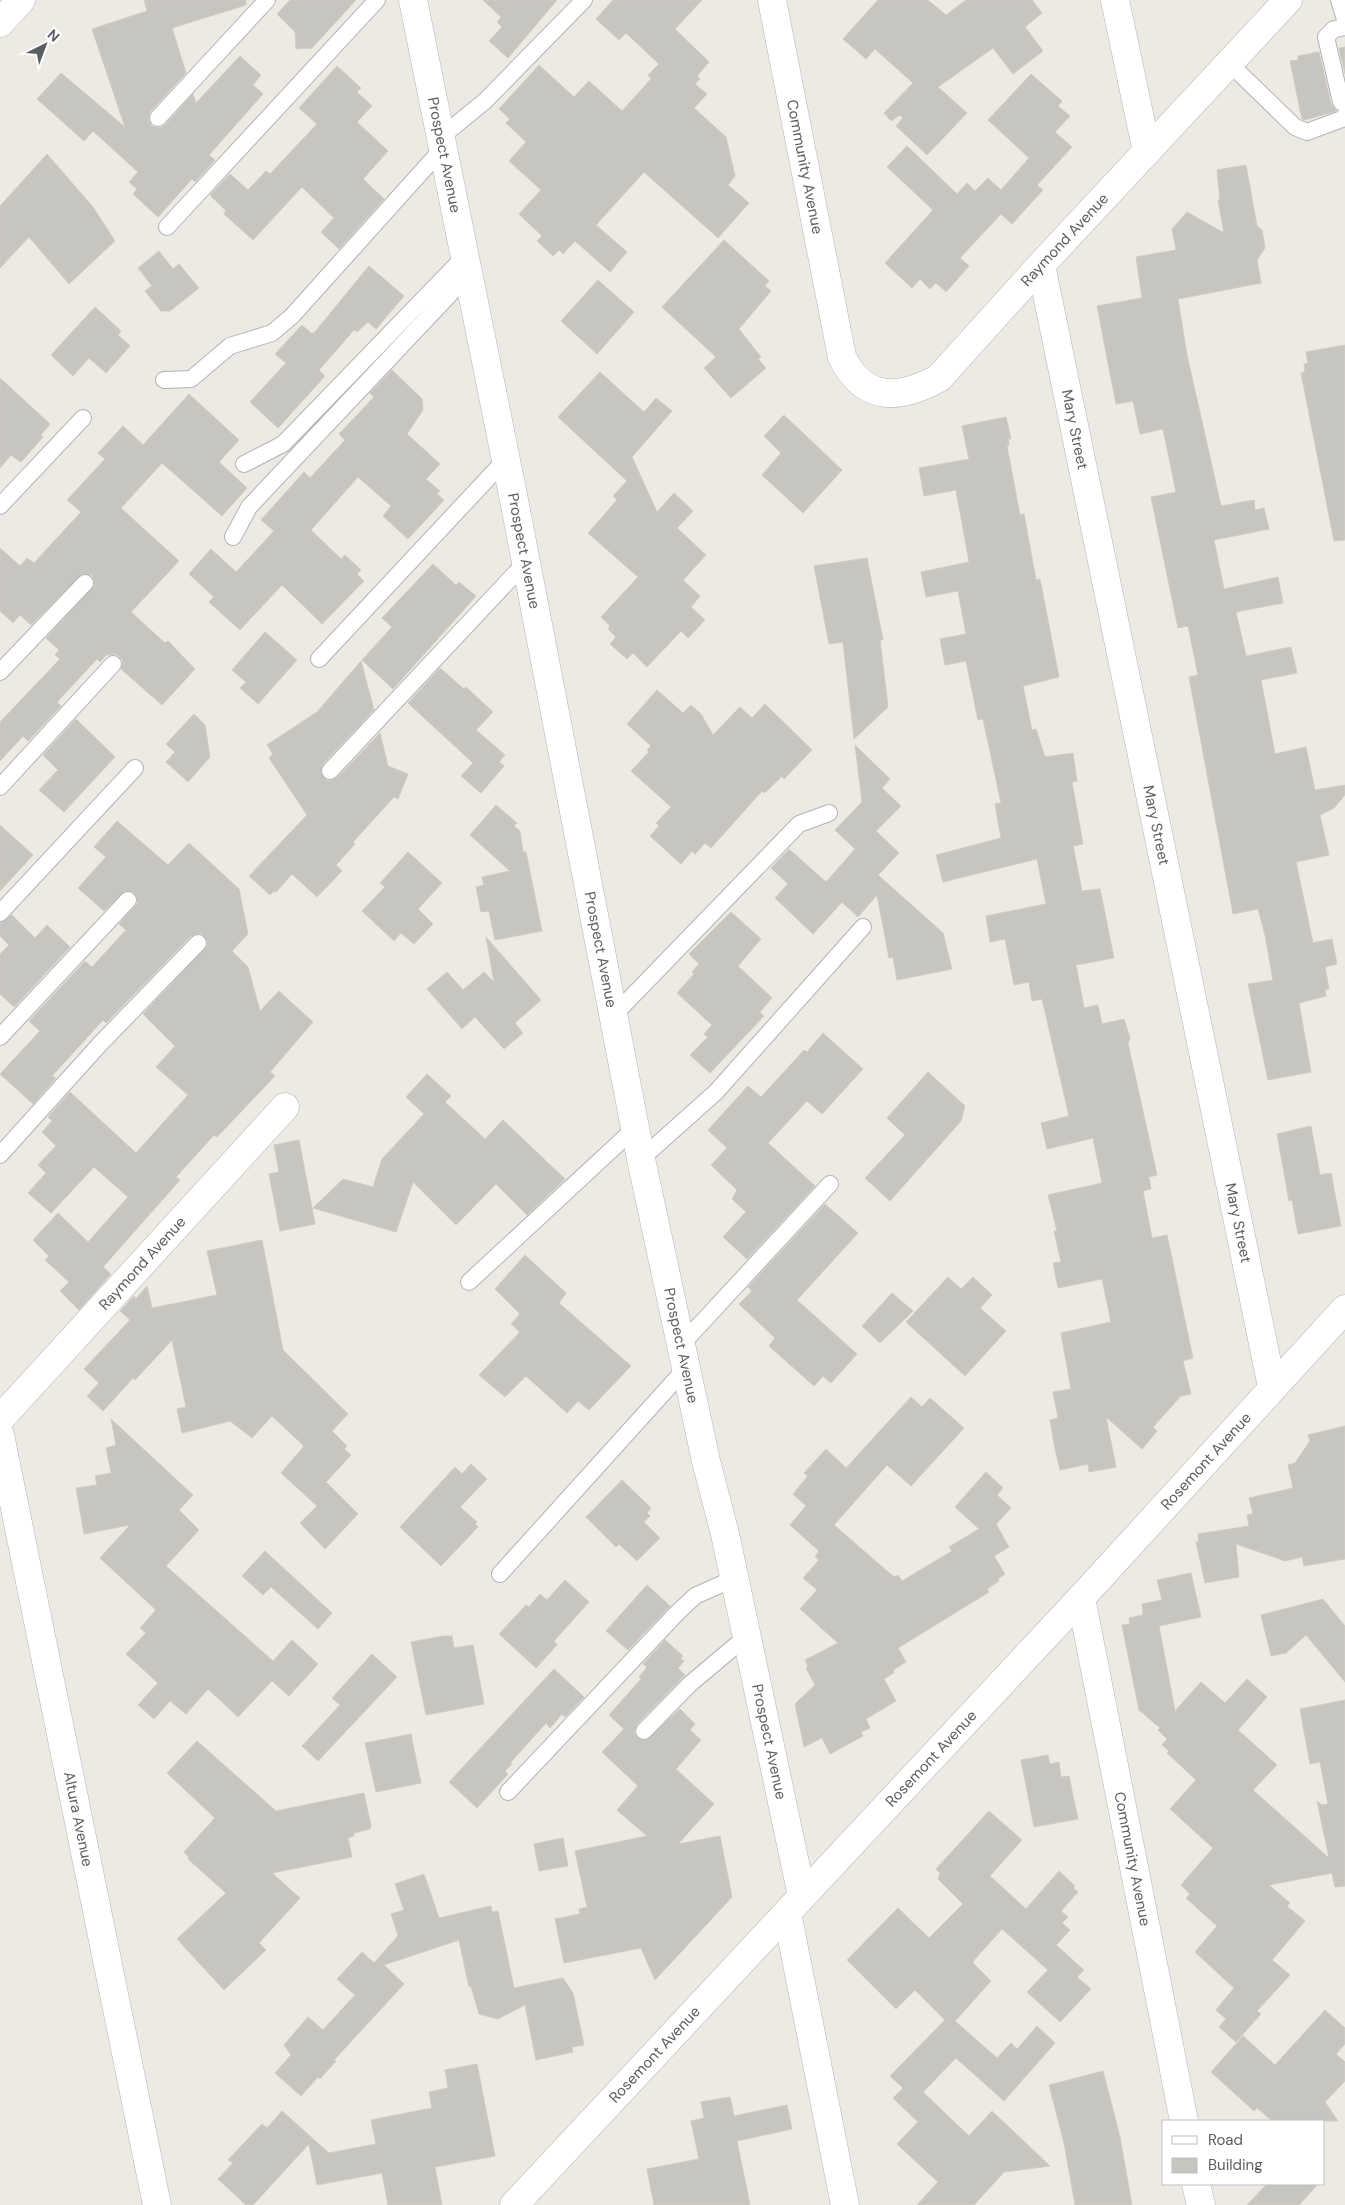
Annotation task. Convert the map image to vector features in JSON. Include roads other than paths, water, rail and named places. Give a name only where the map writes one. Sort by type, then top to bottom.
[{"type":"street","points":[[0,23],[21,0]]},
{"type":"street","name":"Prospect Avenue","points":[[413,0],[506,459],[612,1017],[683,1357],[747,1636],[844,2205]]},
{"type":"street","name":"Community Avenue","points":[[772,0],[836,334]]},
{"type":"street","points":[[1115,0],[1147,152]]},
{"type":"street","name":"Raymond Avenue","points":[[836,334],[842,357],[850,373],[867,388],[893,394],[921,388],[939,378],[1041,265],[1288,0]]},
{"type":"street","name":"Mary Street","points":[[1041,265],[1272,1387]]},
{"type":"street","name":"Raymond Avenue","points":[[0,1419],[285,1107]]},
{"type":"street","name":"Rosemont Avenue","points":[[517,2203],[794,1904],[1082,1598],[1345,1309]]},
{"type":"street","name":"Altura Avenue","points":[[0,1435],[157,2205]]},
{"type":"street","name":"Community Avenue","points":[[1082,1598],[1184,2120]]},
{"type":"street","points":[[1196,2185],[1200,2205]]},
{"type":"lane","points":[[158,118],[266,0]]},
{"type":"lane","points":[[167,227],[376,0]]},
{"type":"lane","points":[[164,380],[191,379],[230,346],[272,333],[292,316],[442,143],[486,102],[584,0]]},
{"type":"lane","points":[[1339,0],[1345,19]]},
{"type":"lane","points":[[1345,27],[1334,29],[1326,37],[1341,102],[1345,104]]},
{"type":"lane","points":[[1229,63],[1295,127],[1307,132],[1342,119],[1345,116]]},
{"type":"lane","points":[[244,464],[283,444],[467,265]]},
{"type":"lane","points":[[232,537],[250,507],[467,265]]},
{"type":"lane","points":[[0,506],[83,418]]},
{"type":"lane","points":[[319,659],[506,459]]},
{"type":"lane","points":[[330,771],[526,562]]},
{"type":"lane","points":[[0,672],[85,583]]},
{"type":"lane","points":[[0,787],[113,664]]},
{"type":"lane","points":[[0,913],[135,768]]},
{"type":"lane","points":[[612,1017],[799,824],[829,813]]},
{"type":"lane","points":[[0,1038],[128,900]]},
{"type":"lane","points":[[641,1159],[716,1092],[862,927]]},
{"type":"lane","points":[[0,1155],[100,1044],[198,943]]},
{"type":"lane","points":[[469,1282],[635,1128]]},
{"type":"lane","points":[[500,1574],[830,1184]]},
{"type":"lane","points":[[508,1792],[695,1596],[735,1578]]},
{"type":"lane","points":[[644,1731],[690,1684],[747,1636]]}]
